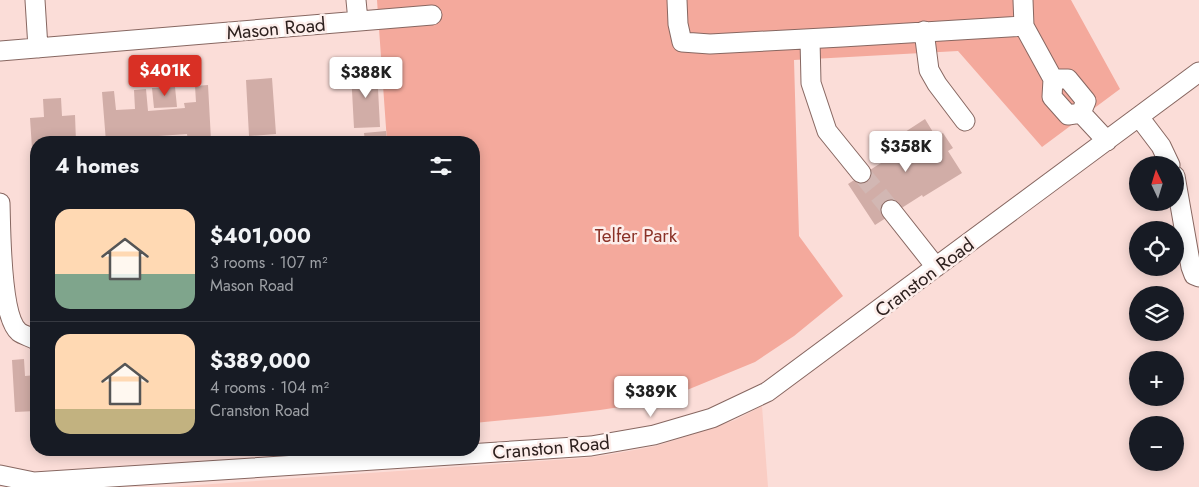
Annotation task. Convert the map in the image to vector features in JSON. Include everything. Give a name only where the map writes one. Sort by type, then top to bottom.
[{"type":"street","points":[[35,0],[38,48]]},
{"type":"street","points":[[356,0],[358,21]]},
{"type":"street","points":[[677,0],[678,24],[682,42],[710,44],[1024,26]]},
{"type":"street","points":[[1023,0],[1024,26],[1054,79],[1068,79],[1086,101],[1082,113],[1107,141]]},
{"type":"street","name":"Mason Road","points":[[0,51],[432,15]]},
{"type":"street","points":[[924,31],[929,70],[937,84],[965,121]]},
{"type":"street","points":[[810,39],[811,83],[827,131],[861,173]]},
{"type":"street","name":"Cranston Road","points":[[480,453],[591,446],[654,435],[712,418],[767,392],[1199,72]]},
{"type":"street","points":[[1139,117],[1161,146],[1166,156]]},
{"type":"street","points":[[0,203],[4,294],[10,319],[18,331],[30,337]]},
{"type":"street","points":[[891,210],[936,267]]},
{"type":"street","points":[[1181,211],[1191,267],[1194,275],[1199,277]]},
{"type":"street","name":"Cranston Road","points":[[0,474],[34,482],[436,456]]},
{"type":"shaded area","points":[[762,406],[768,487],[169,487],[607,455],[656,446],[691,435],[735,420]]},
{"type":"green space","name":"Telfer Park","points":[[377,0],[1071,0],[1120,89],[1042,147],[958,51],[794,60],[799,236],[843,296],[794,336],[755,362],[687,390],[640,404],[480,422],[480,136],[387,136]]},
{"type":"building","points":[[377,70],[380,127],[354,128],[351,72]]},
{"type":"building","points":[[272,78],[276,134],[249,136],[246,80]]},
{"type":"building","points":[[208,85],[211,136],[187,136],[187,134],[106,136],[102,92],[114,91],[116,110],[135,109],[134,90],[146,89],[148,111],[185,108],[184,103],[196,102],[195,86]]},
{"type":"building","points":[[175,87],[177,107],[154,108],[152,88]]},
{"type":"building","points":[[61,98],[62,116],[75,115],[76,136],[31,136],[30,118],[44,117],[43,99]]},
{"type":"building","points":[[925,119],[936,137],[943,133],[953,148],[948,151],[962,173],[923,197],[922,195],[875,225],[848,184],[892,156],[885,145]]},
{"type":"building","points":[[386,131],[386,136],[364,136],[364,133]]},
{"type":"building","points":[[24,359],[25,376],[30,376],[30,411],[15,412],[12,360]]},
{"type":"tunnel","points":[[861,173],[891,210]]}]
